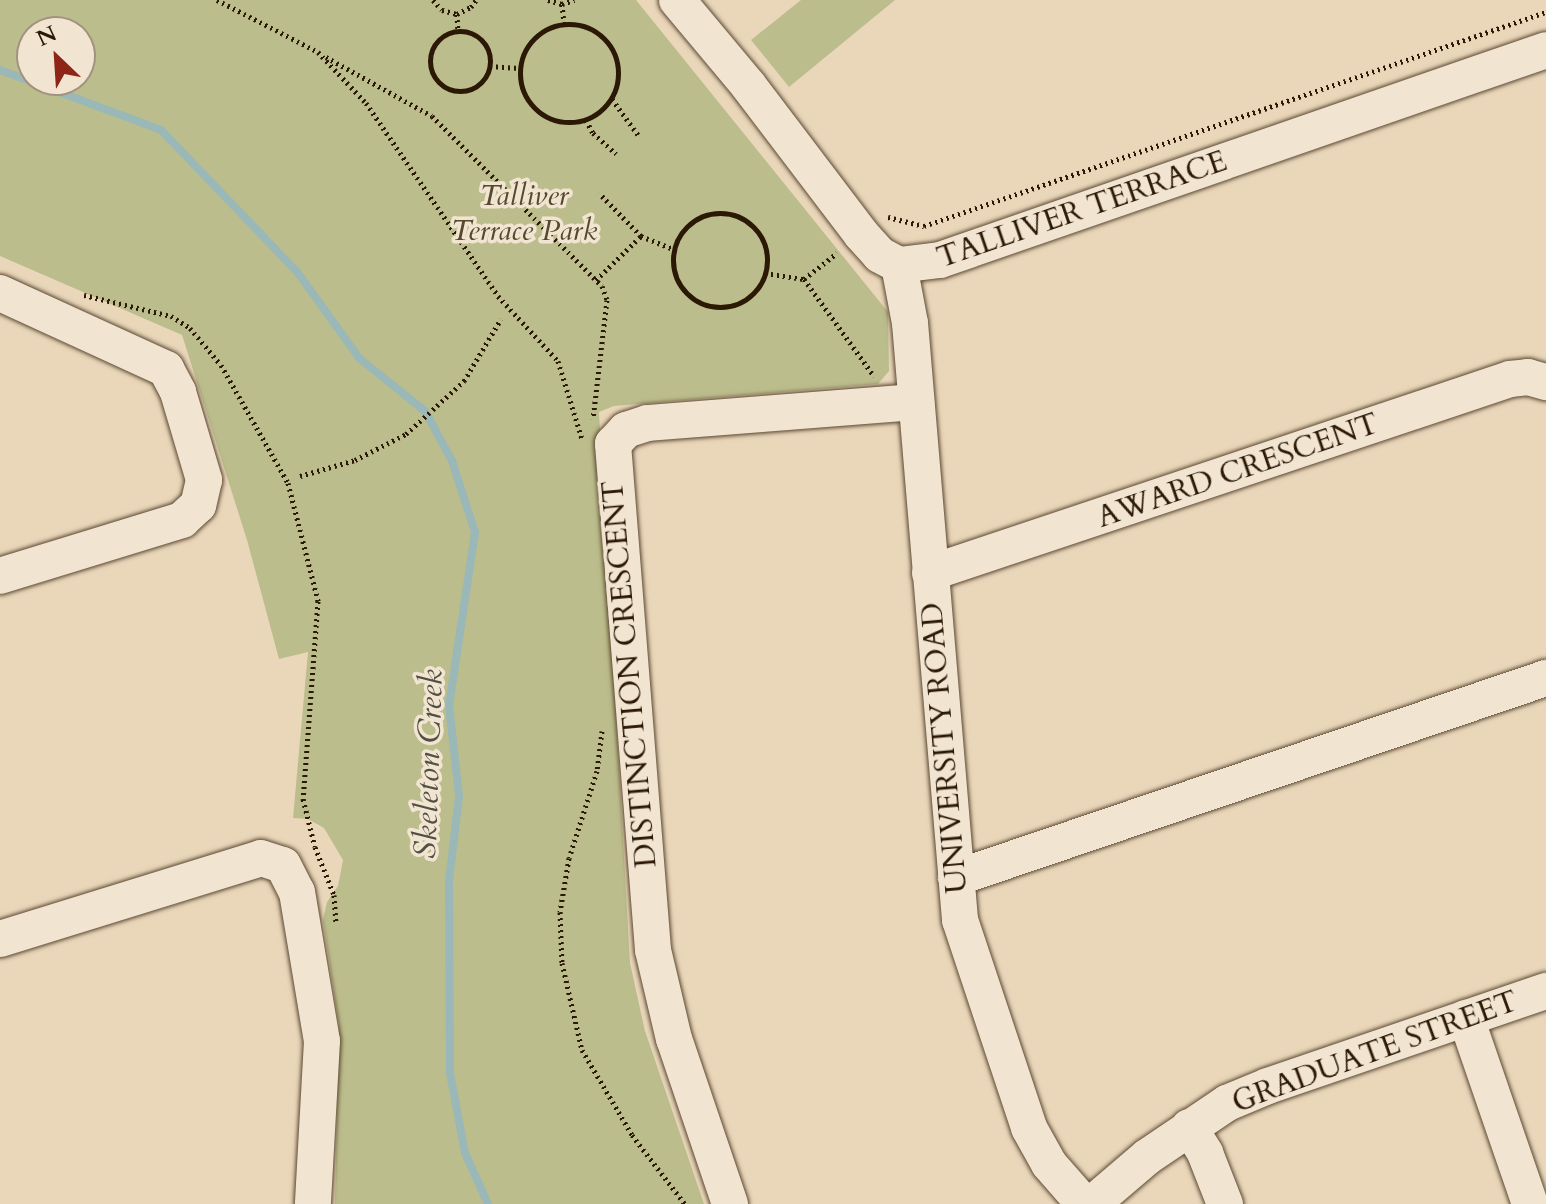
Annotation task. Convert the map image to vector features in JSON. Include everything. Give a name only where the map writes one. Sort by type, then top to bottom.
[{"type":"street","name":"TALLIVER TERRACE","points":[[677,0],[748,85],[861,234],[880,255],[899,265],[940,260],[1546,50]]},
{"type":"street","name":"UNIVERSITY ROAD","points":[[899,265],[910,323],[956,878],[964,939],[1029,1128],[1049,1164],[1084,1204]]},
{"type":"street","points":[[0,293],[166,369],[178,392],[204,480],[198,505],[182,520],[0,576]]},
{"type":"street","name":"AWARD CRESCENT","points":[[930,573],[1510,379],[1528,377],[1546,382]]},
{"type":"street","name":"DISTINCTION CRESCENT","points":[[730,1204],[671,1029],[656,965],[611,452],[618,437],[648,423],[916,402]]},
{"type":"street","points":[[956,878],[1546,678]]},
{"type":"street","points":[[0,939],[261,858],[283,865],[297,892],[322,1041],[313,1204]]},
{"type":"street","name":"GRADUATE STREET","points":[[1092,1204],[1189,1127],[1227,1103],[1268,1086],[1546,991]]},
{"type":"street","points":[[1466,1018],[1530,1204]]},
{"type":"street","points":[[1189,1127],[1205,1153],[1225,1204]]},
{"type":"path","points":[[217,0],[432,116],[602,286],[607,300],[592,434]]},
{"type":"path","points":[[433,0],[442,10],[457,14],[464,12],[476,0]]},
{"type":"path","points":[[548,0],[562,4],[574,0]]},
{"type":"path","points":[[562,4],[564,24]]},
{"type":"path","points":[[882,212],[889,218],[924,226],[1546,12]]},
{"type":"path","points":[[457,14],[458,32]]},
{"type":"path","points":[[564,24],[581,25],[607,41],[619,69],[612,99],[586,120],[553,121],[538,113],[527,100],[519,68],[530,43],[540,33],[564,24]]},
{"type":"path","points":[[458,32],[482,41],[490,66],[480,84],[471,89],[451,90],[442,86],[431,69],[430,58],[439,40],[458,32]]},
{"type":"path","points":[[318,52],[366,103],[498,296],[558,361],[584,447]]},
{"type":"path","points":[[490,66],[519,68]]},
{"type":"path","points":[[612,99],[639,136]]},
{"type":"path","points":[[586,120],[593,133],[616,154]]},
{"type":"path","points":[[599,193],[641,236],[674,249]]},
{"type":"path","points":[[732,214],[746,220],[764,244],[765,273],[746,299],[731,306],[700,303],[677,280],[672,265],[674,249],[680,235],[702,216],[732,214]]},
{"type":"path","points":[[596,280],[641,236]]},
{"type":"path","points":[[765,273],[804,279],[874,376],[881,404]]},
{"type":"path","points":[[300,476],[355,460],[406,434],[464,381],[501,319]]},
{"type":"path","points":[[288,483],[318,601],[303,799],[315,847],[334,895],[337,927]]},
{"type":"path","points":[[602,725],[597,771],[569,858],[564,885],[560,912],[562,963],[582,1050],[632,1135],[685,1204]]},
{"type":"green space","name":"Talliver Terrace Park","points":[[0,0],[636,0],[888,312],[889,371],[878,384],[614,406],[599,412],[630,963],[645,1031],[704,1204],[335,1204],[339,1025],[323,920],[327,902],[338,886],[343,860],[324,828],[308,819],[293,818],[308,652],[279,659],[247,540],[182,335],[0,256]]},
{"type":"green space","points":[[801,0],[895,0],[789,87],[751,40]]},
{"type":"waterway","name":"Skeleton Creek","points":[[0,70],[161,130],[298,273],[359,358],[425,411],[452,461],[475,532],[449,705],[459,796],[449,881],[450,1073],[465,1153],[488,1204]]}]
